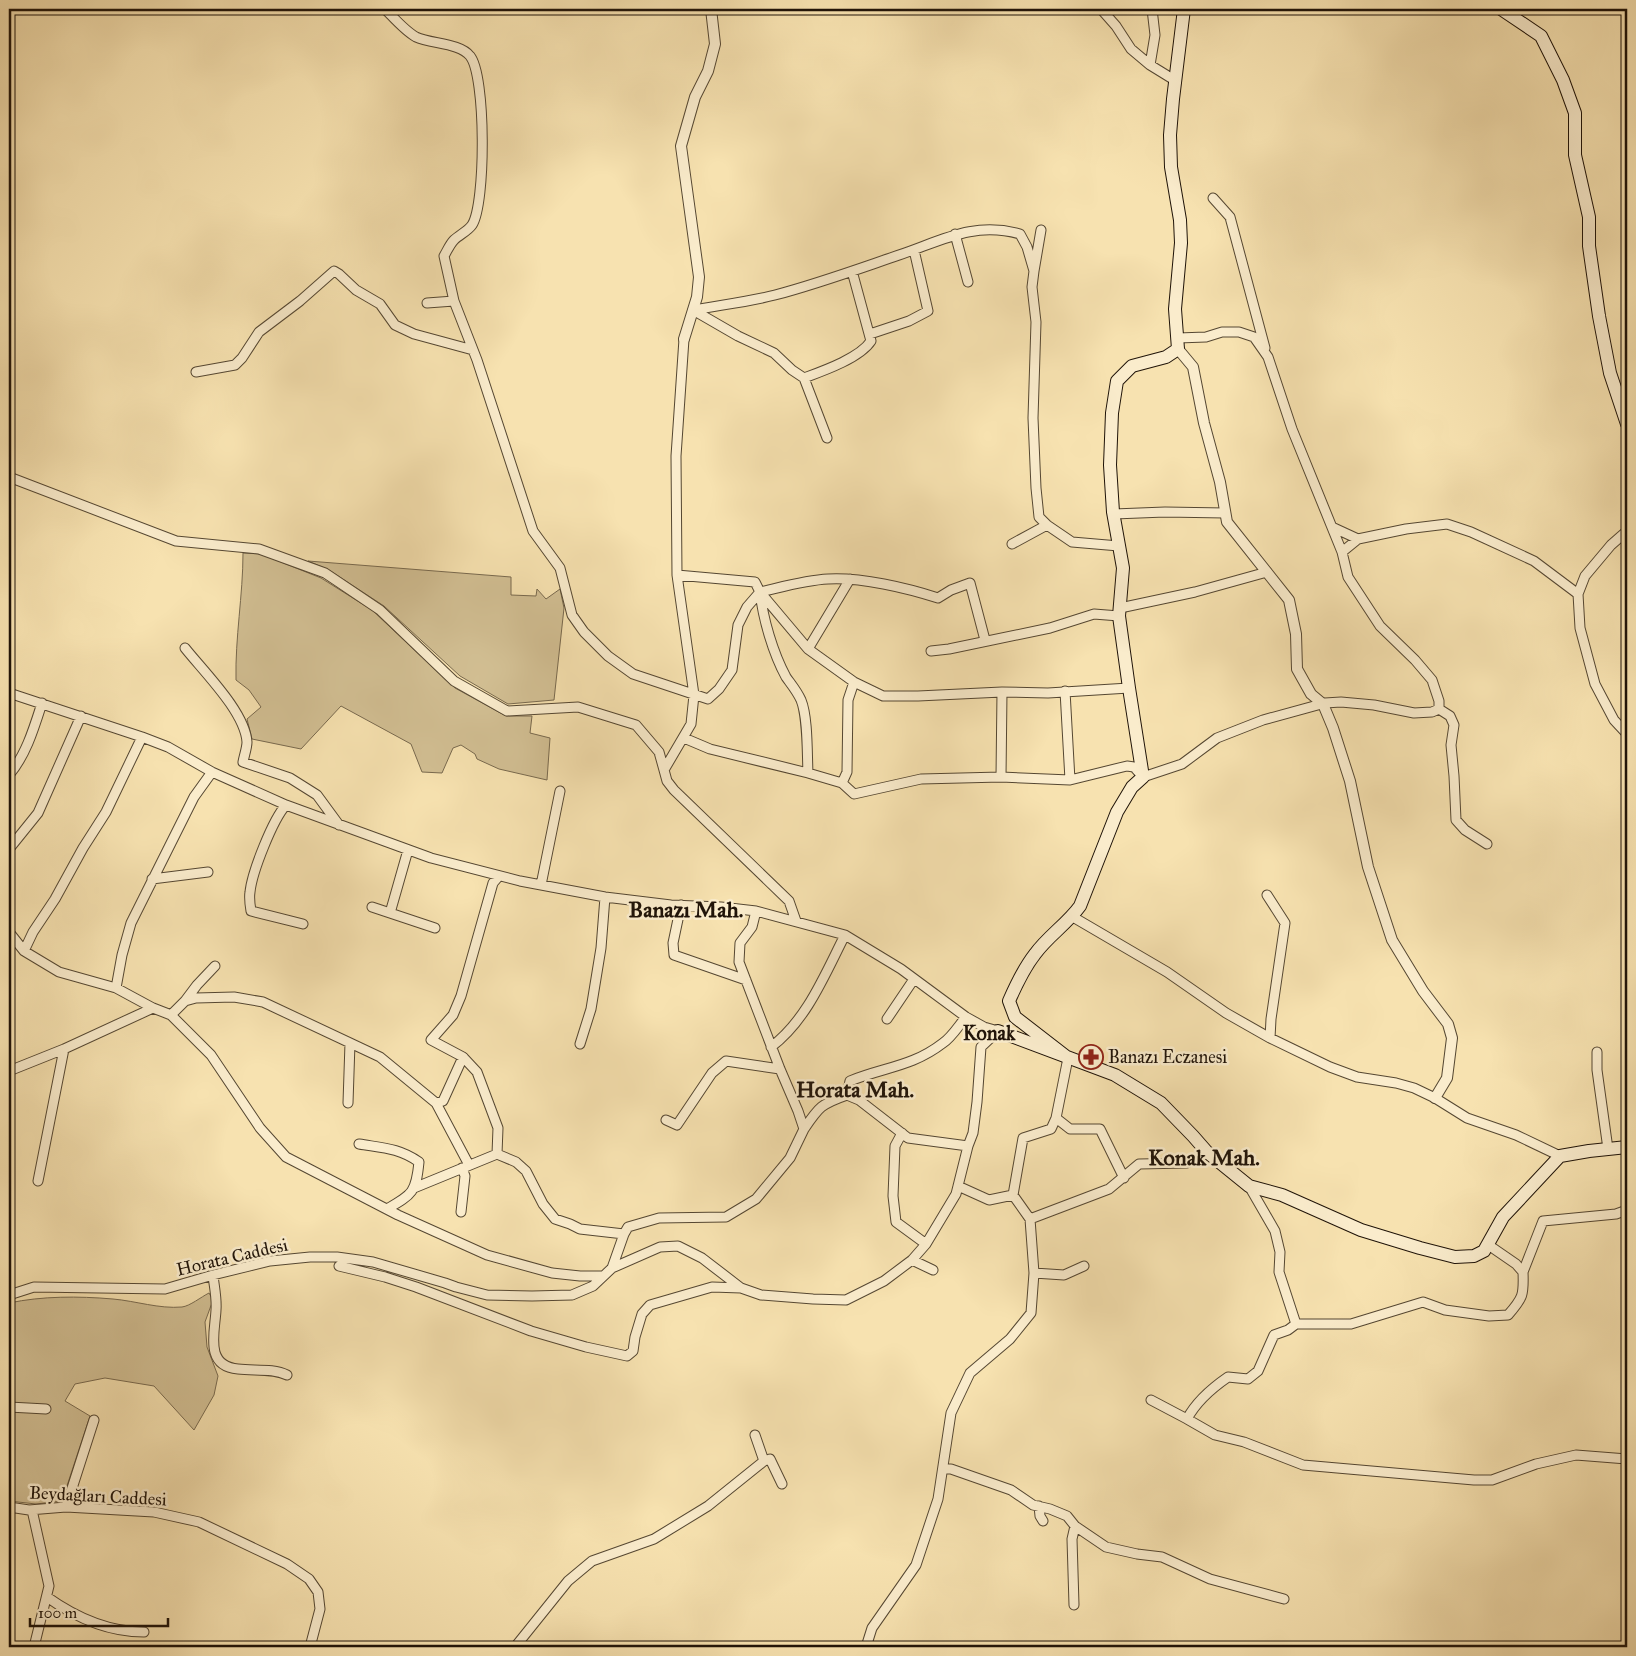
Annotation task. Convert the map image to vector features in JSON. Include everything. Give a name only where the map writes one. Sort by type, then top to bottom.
[{"type":"main road","points":[[1068,1058],[1015,1017],[1009,1001],[1019,978],[1035,954],[1053,934],[1073,917],[1080,906],[1117,812],[1132,787],[1143,777],[1129,688],[1120,612],[1123,568],[1114,514],[1110,465],[1112,413],[1117,381],[1132,366],[1166,357],[1178,344],[1175,309],[1181,243],[1180,220],[1171,167],[1170,135],[1184,9]]},
{"type":"main road","points":[[1501,9],[1541,36],[1563,80],[1575,113],[1575,155],[1589,218],[1589,246],[1599,316],[1610,373],[1627,424]]},
{"type":"main road","points":[[998,1031],[1115,1075],[1160,1103],[1207,1152],[1250,1186],[1282,1195],[1361,1230],[1455,1257],[1474,1256],[1484,1251],[1503,1217],[1560,1156],[1627,1147]]},
{"type":"street","points":[[385,9],[416,37],[462,49],[470,55],[476,68],[480,90],[482,123],[479,203],[472,225],[453,241],[444,256],[454,301],[473,350],[534,531],[560,568],[572,615],[584,632],[608,656],[634,674],[708,699],[720,689],[732,670],[738,625],[747,607],[760,592],[826,579],[850,579],[919,592],[938,598],[951,590],[970,583],[985,640]]},
{"type":"street","points":[[664,770],[691,724],[694,695],[677,575],[676,456],[684,340],[697,297],[700,276],[681,146],[694,97],[708,71],[715,44],[711,9]]},
{"type":"street","points":[[1101,9],[1116,26],[1131,49],[1150,65],[1176,81]]},
{"type":"street","points":[[1150,65],[1155,35],[1152,9]]},
{"type":"street","points":[[1213,198],[1230,218],[1267,356],[1292,429],[1342,552],[1348,577],[1380,626],[1416,660],[1432,680],[1440,701],[1439,709]]},
{"type":"street","points":[[692,310],[774,295],[852,271],[964,232],[990,230],[1009,231],[1020,234],[1027,247],[1034,271]]},
{"type":"street","points":[[1042,230],[1032,287],[1036,322],[1033,418],[1039,517],[1072,542],[1119,546]]},
{"type":"street","points":[[955,234],[968,282]]},
{"type":"street","points":[[870,334],[910,321],[928,311],[914,250]]},
{"type":"street","points":[[196,372],[235,365],[242,358],[259,332],[300,301],[334,271],[340,274],[356,290],[380,304],[394,325],[414,334],[473,350]]},
{"type":"street","points":[[804,378],[836,366],[867,347],[871,341],[852,271]]},
{"type":"street","points":[[427,303],[454,301]]},
{"type":"street","points":[[692,310],[738,336],[774,353],[792,370],[804,378],[827,438]]},
{"type":"street","points":[[1267,356],[1254,337],[1239,332],[1222,332],[1178,344],[1193,367],[1204,423],[1220,482],[1227,522],[1289,600],[1296,634],[1297,669],[1310,694],[1323,704],[1333,728],[1350,781],[1368,867],[1392,940],[1423,991],[1448,1024],[1452,1038],[1447,1078],[1436,1098]]},
{"type":"street","points":[[9,477],[176,541],[259,549],[325,572],[380,610],[454,681],[508,711],[578,707],[636,725],[659,752],[667,782],[789,901],[796,921]]},
{"type":"street","points":[[1114,514],[1164,512],[1225,513]]},
{"type":"street","points":[[1342,552],[1358,540],[1406,529],[1446,524],[1471,532],[1534,561],[1578,594]]},
{"type":"street","points":[[1012,544],[1048,525]]},
{"type":"street","points":[[1332,527],[1358,540]]},
{"type":"street","points":[[1627,531],[1585,576],[1578,594],[1580,628],[1595,684],[1614,720],[1627,734]]},
{"type":"street","points":[[931,651],[1050,628],[1094,614],[1120,612],[1267,572]]},
{"type":"street","points":[[677,575],[755,582],[760,592],[808,649],[854,682],[884,696],[1002,692],[1048,693],[1129,688]]},
{"type":"street","points":[[808,649],[850,579]]},
{"type":"street","points":[[760,592],[762,610],[776,654],[801,700],[805,719],[808,773]]},
{"type":"street","points":[[185,648],[222,692],[241,720],[247,743],[243,762],[290,778],[317,795],[339,825]]},
{"type":"street","points":[[842,783],[848,772],[848,700],[854,682]]},
{"type":"street","points":[[1065,691],[1070,780]]},
{"type":"street","points":[[9,692],[168,747],[212,772],[286,805],[430,858],[499,876],[605,896],[756,911],[845,935],[901,969],[966,1017],[984,1027],[998,1031]]},
{"type":"street","points":[[1001,777],[1002,692]]},
{"type":"street","points":[[684,738],[710,749],[842,783],[854,794],[921,779],[1001,777],[1070,780],[1127,766],[1134,767],[1143,777],[1182,764],[1217,738],[1263,720],[1323,704],[1341,702],[1366,704],[1414,713],[1432,712],[1439,709]]},
{"type":"street","points":[[9,775],[14,769],[30,736],[42,703]]},
{"type":"street","points":[[1439,709],[1450,716],[1454,725],[1451,745],[1456,820],[1465,830],[1487,844]]},
{"type":"street","points":[[9,849],[38,813],[81,716]]},
{"type":"street","points":[[24,951],[33,932],[55,899],[83,848],[106,812],[142,737]]},
{"type":"street","points":[[116,988],[122,955],[131,923],[194,798],[212,772]]},
{"type":"street","points":[[541,885],[560,790]]},
{"type":"street","points":[[286,805],[279,813],[257,865],[250,891],[251,912],[303,924]]},
{"type":"street","points":[[390,913],[408,850]]},
{"type":"street","points":[[152,879],[208,872]]},
{"type":"street","points":[[498,1154],[498,1128],[477,1072],[463,1057],[431,1040],[453,1015],[461,996],[493,883],[499,876]]},
{"type":"street","points":[[1267,895],[1285,922],[1270,1038]]},
{"type":"street","points":[[580,1044],[591,1009],[605,896]]},
{"type":"street","points":[[681,905],[673,943],[674,954],[746,980]]},
{"type":"street","points":[[372,907],[435,928]]},
{"type":"street","points":[[756,911],[752,927],[740,943],[739,962],[804,1129]]},
{"type":"street","points":[[1073,917],[1167,972],[1226,1013],[1270,1038],[1330,1067],[1357,1077],[1414,1088],[1436,1098],[1467,1118],[1516,1135],[1560,1156]]},
{"type":"street","points":[[9,932],[24,951],[59,972],[116,988],[153,1008],[171,1015],[211,1055],[260,1128],[286,1158],[387,1209],[487,1255],[552,1273],[602,1276]]},
{"type":"street","points":[[771,1047],[786,1036],[810,1002],[845,935]]},
{"type":"street","points":[[171,1015],[186,1001],[197,985],[215,966]]},
{"type":"street","points":[[887,1019],[914,979]]},
{"type":"street","points":[[186,1001],[196,998],[234,997],[263,1002],[297,1020],[380,1057],[436,1103],[466,1166],[461,1212]]},
{"type":"street","points":[[9,1071],[64,1049],[153,1008]]},
{"type":"street","points":[[847,1095],[850,1081],[866,1074],[916,1061],[945,1042],[966,1017]]},
{"type":"street","points":[[339,1266],[416,1287],[531,1331],[627,1356],[632,1351],[634,1337],[642,1314],[650,1305],[712,1287],[741,1288],[761,1295],[846,1300],[884,1281],[912,1260],[926,1244],[956,1194],[973,1133],[984,1027]]},
{"type":"street","points":[[981,1047],[998,1031]]},
{"type":"street","points":[[348,1103],[350,1043]]},
{"type":"street","points":[[38,1181],[64,1049]]},
{"type":"street","points":[[1597,1052],[1597,1070],[1608,1149]]},
{"type":"street","points":[[436,1103],[443,1101],[463,1057]]},
{"type":"street","points":[[866,1647],[872,1628],[916,1565],[938,1499],[951,1413],[970,1372],[1010,1339],[1031,1313],[1034,1272],[1030,1219],[1013,1196],[1022,1138],[1050,1129],[1056,1118],[1068,1058]]},
{"type":"street","points":[[666,1120],[677,1125],[712,1073],[726,1061],[780,1069]]},
{"type":"street","points":[[612,1268],[628,1227],[659,1218],[726,1217],[756,1199],[790,1158],[804,1129],[817,1110],[827,1102],[847,1095],[859,1100],[908,1138],[968,1146]]},
{"type":"street","points":[[1056,1118],[1070,1129],[1100,1128],[1124,1178]]},
{"type":"street","points":[[902,1133],[895,1146],[893,1196],[896,1222],[926,1244]]},
{"type":"street","points":[[359,1144],[407,1153],[419,1162],[417,1182],[414,1188],[407,1198],[387,1209]]},
{"type":"street","points":[[1030,1219],[1109,1189],[1139,1164],[1187,1163],[1207,1152]]},
{"type":"street","points":[[414,1188],[498,1154],[516,1162],[526,1171],[543,1204],[555,1219],[580,1229],[624,1234]]},
{"type":"street","points":[[958,1186],[989,1200],[1013,1196]]},
{"type":"street","points":[[1250,1186],[1275,1231],[1280,1252],[1279,1272],[1296,1324]]},
{"type":"street","points":[[1187,1419],[1192,1409],[1228,1377],[1248,1379],[1258,1371],[1274,1335],[1288,1330],[1296,1324],[1350,1324],[1423,1302],[1445,1310],[1489,1316],[1508,1315],[1522,1300],[1524,1288],[1523,1272],[1543,1221],[1616,1214],[1627,1210]]},
{"type":"street","points":[[1487,1244],[1516,1264],[1523,1272]]},
{"type":"street","name":"Horata Caddesi","points":[[9,1295],[34,1287],[165,1289],[270,1261],[310,1257],[337,1257],[373,1262],[487,1295],[572,1295],[593,1286],[612,1268],[660,1247],[678,1246],[702,1258],[741,1288]]},
{"type":"street","points":[[912,1260],[933,1270]]},
{"type":"street","points":[[1034,1272],[1064,1275],[1084,1266]]},
{"type":"street","points":[[213,1275],[216,1309],[212,1335],[218,1361],[234,1369],[272,1371],[287,1376]]},
{"type":"street","points":[[1151,1400],[1215,1435],[1244,1442],[1303,1465],[1492,1480],[1536,1464],[1576,1455],[1627,1459]]},
{"type":"street","points":[[9,1407],[46,1409]]},
{"type":"street","points":[[66,1507],[94,1420]]},
{"type":"street","points":[[755,1435],[764,1461]]},
{"type":"street","points":[[515,1647],[568,1580],[592,1560],[654,1539],[708,1506],[764,1461],[770,1459],[782,1484]]},
{"type":"street","points":[[943,1469],[951,1469],[1011,1490],[1033,1505],[1050,1508],[1066,1516],[1076,1526],[1106,1547],[1162,1557],[1210,1579],[1284,1599]]},
{"type":"street","points":[[1039,1506],[1040,1516],[1043,1521]]},
{"type":"street","name":"Beydağları Caddesi","points":[[9,1507],[32,1510],[66,1507],[154,1512],[200,1522],[287,1564],[309,1579],[318,1592],[320,1609],[310,1647]]},
{"type":"street","points":[[32,1510],[49,1586],[34,1647]]},
{"type":"street","points":[[1074,1605],[1072,1539],[1076,1526]]},
{"type":"street","points":[[47,1597],[61,1607],[86,1620],[135,1632],[144,1632]]},
{"type":"shaded area","points":[[243,553],[261,554],[321,578],[372,610],[455,688],[506,716],[532,716],[530,733],[550,738],[547,780],[499,769],[477,759],[475,754],[461,745],[453,748],[442,773],[422,772],[411,744],[341,706],[301,749],[252,739],[247,719],[261,707],[249,690],[236,680]]},
{"type":"shaded area","points":[[308,561],[511,577],[511,595],[536,596],[537,589],[546,599],[560,589],[564,608],[554,700],[508,704],[460,676],[384,606],[329,570]]},
{"type":"shaded area","points":[[209,1293],[213,1300],[205,1322],[207,1347],[218,1376],[214,1395],[194,1430],[154,1386],[105,1378],[75,1384],[65,1401],[90,1416],[62,1501],[36,1504],[9,1501],[9,1303],[60,1297],[87,1297],[165,1307],[182,1307]]},
{"type":"place","name":"Banazı Eczanesi","points":[[1091,1057]]},
{"type":"district","name":"Banazı Mah.","points":[[686,909]]},
{"type":"district","name":"Konak","points":[[989,1033]]},
{"type":"district","name":"Horata Mah.","points":[[855,1089]]},
{"type":"district","name":"Konak Mah.","points":[[1204,1157]]}]
